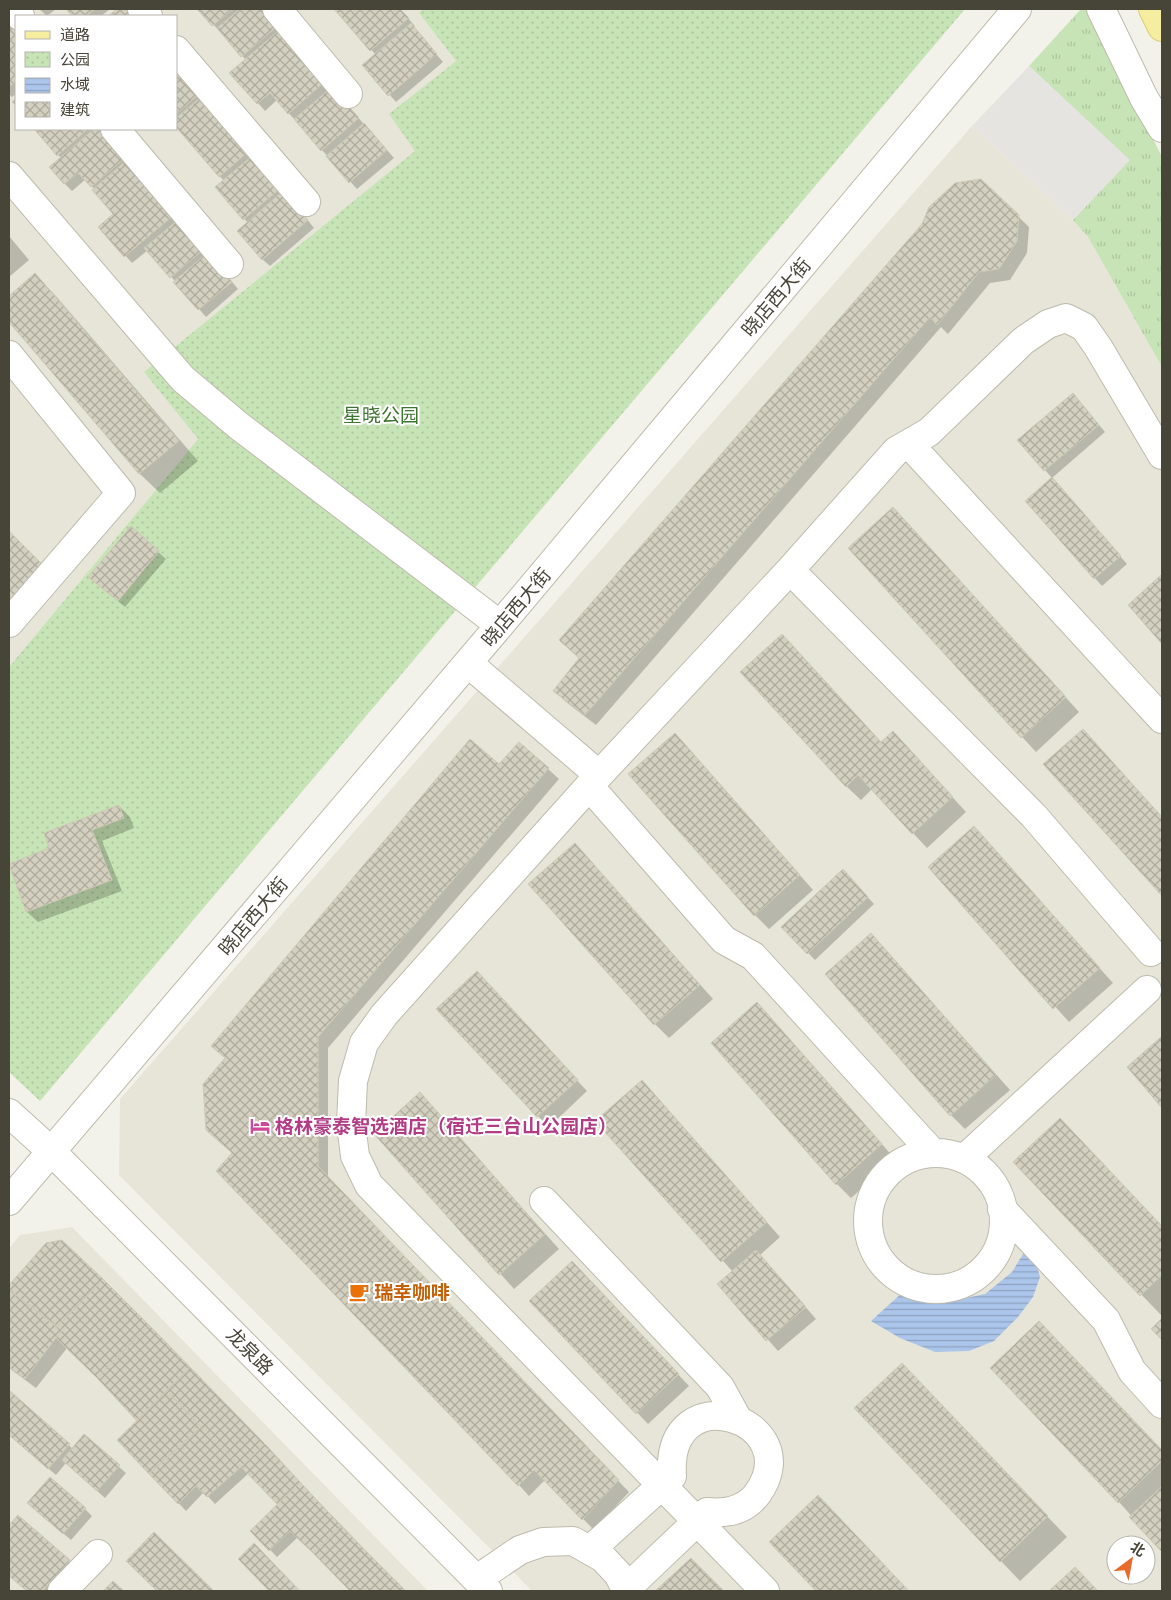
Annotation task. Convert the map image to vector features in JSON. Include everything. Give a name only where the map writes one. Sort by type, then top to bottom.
[{"type":"main road","points":[[1153,9],[1162,27]]},
{"type":"street","points":[[277,9],[348,94]]},
{"type":"street","name":"晓店西大街","points":[[9,1201],[468,663],[1017,9]]},
{"type":"street","points":[[1101,9],[1144,98],[1162,128]]},
{"type":"street","points":[[178,52],[306,202]]},
{"type":"street","points":[[116,130],[229,264]]},
{"type":"street","points":[[9,176],[183,379],[239,426],[500,625]]},
{"type":"street","points":[[765,1591],[369,1185],[355,1156],[351,1124],[353,1081],[364,1043],[384,1015],[594,780],[790,570],[896,452],[929,432],[1023,341],[1048,324],[1066,318],[1084,327],[1098,347],[1162,455]]},
{"type":"street","points":[[9,355],[121,493],[9,623]]},
{"type":"street","points":[[909,444],[1162,719]]},
{"type":"street","points":[[790,570],[1034,816],[1156,948],[1145,960],[1142,970],[1143,980],[1155,995],[964,1159]]},
{"type":"street","points":[[468,663],[594,780],[724,940],[753,956],[932,1152]]},
{"type":"street","name":"龙泉路","points":[[9,1113],[52,1152],[482,1585]]},
{"type":"street","points":[[932,1152],[954,1154],[964,1159],[974,1164],[990,1179],[1001,1199],[1004,1221],[1001,1243],[991,1262],[975,1277],[954,1286],[932,1289],[910,1284],[890,1272],[876,1253],[868,1232],[868,1209],[876,1187],[890,1169],[910,1157],[932,1152]]},
{"type":"street","points":[[544,1201],[720,1387],[737,1418]]},
{"type":"street","points":[[1002,1209],[1106,1320],[1132,1371],[1162,1404]]},
{"type":"street","points":[[482,1585],[520,1550],[543,1542],[573,1541],[603,1558],[618,1574],[626,1590],[707,1512],[727,1513],[742,1508],[754,1498],[763,1485],[768,1472],[768,1458],[765,1446],[759,1435],[750,1426],[737,1418],[723,1415],[706,1417],[691,1424],[675,1442],[670,1458],[672,1476],[590,1550]]},
{"type":"street","points":[[62,1591],[98,1554]]},
{"type":"shaded area","points":[[9,9],[423,9],[419,13],[456,61],[390,114],[416,151],[144,372],[198,439],[9,667]]},
{"type":"shaded area","points":[[1029,66],[1130,160],[1073,220],[972,126]]},
{"type":"shaded area","points":[[972,126],[1073,220],[1088,237],[1162,367],[1162,1591],[532,1591],[119,1175],[120,1099]]},
{"type":"shaded area","points":[[72,1227],[428,1591],[9,1591],[9,1249],[20,1235]]},
{"type":"green space","name":"星晓公园","points":[[423,9],[965,9],[40,1101],[9,1072],[9,667],[198,439],[144,372],[415,151],[389,114],[456,61],[419,13]]},
{"type":"green space","points":[[1081,9],[1089,9],[1162,157],[1162,367],[1088,237],[1073,220],[1129,160],[1029,66]]},
{"type":"water","points":[[1026,1249],[1034,1256],[1040,1277],[1033,1297],[1018,1317],[994,1341],[969,1351],[935,1352],[900,1338],[871,1321],[903,1292],[928,1297],[961,1299],[985,1294],[1012,1272]]},
{"type":"building","points":[[66,9],[95,9],[87,15],[71,15]]},
{"type":"building","points":[[117,9],[135,9],[141,15],[109,15]]},
{"type":"building","points":[[197,9],[233,9],[212,26]]},
{"type":"building","points":[[240,9],[269,9],[281,23],[241,57],[217,28]]},
{"type":"building","points":[[334,9],[400,9],[409,18],[370,51]]},
{"type":"building","points":[[9,18],[15,25],[15,82],[9,87]]},
{"type":"building","points":[[411,23],[437,54],[388,96],[362,65]]},
{"type":"building","points":[[283,27],[328,79],[288,114],[270,93],[257,104],[229,73]]},
{"type":"building","points":[[178,64],[205,89],[178,112]]},
{"type":"building","points":[[332,87],[359,118],[321,151],[294,119]]},
{"type":"building","points":[[206,93],[253,148],[219,177],[178,129],[178,116]]},
{"type":"building","points":[[364,123],[387,150],[349,183],[326,156]]},
{"type":"building","points":[[35,130],[87,130],[57,156]]},
{"type":"building","points":[[93,130],[108,130],[129,154],[91,187],[78,173],[64,184],[49,167]]},
{"type":"building","points":[[254,154],[282,187],[243,220],[215,187]]},
{"type":"building","points":[[128,159],[175,214],[124,257],[98,227],[113,214],[92,190]]},
{"type":"building","points":[[981,179],[1019,215],[1017,241],[999,269],[979,272],[937,325],[930,317],[585,715],[553,691],[579,658],[559,640],[922,224],[929,207],[955,183]]},
{"type":"building","points":[[283,191],[308,220],[262,260],[237,231]]},
{"type":"building","points":[[179,219],[204,249],[170,278],[144,248]]},
{"type":"building","points":[[207,253],[232,282],[198,310],[173,282]]},
{"type":"building","points":[[35,273],[179,441],[139,474],[9,322],[9,296]]},
{"type":"building","points":[[1073,393],[1099,425],[1044,471],[1017,440]]},
{"type":"building","points":[[1052,477],[1121,556],[1094,579],[1025,501]]},
{"type":"building","points":[[893,507],[1066,697],[1021,738],[848,548]]},
{"type":"building","points":[[131,526],[159,551],[118,601],[88,577]]},
{"type":"building","points":[[9,531],[51,573],[19,606],[9,597]]},
{"type":"building","points":[[1162,574],[1162,644],[1128,605]]},
{"type":"building","points":[[782,634],[881,742],[893,731],[953,797],[912,834],[858,775],[846,787],[740,672]]},
{"type":"building","points":[[1083,729],[1162,817],[1162,896],[1043,764]]},
{"type":"building","points":[[675,733],[800,875],[754,916],[628,774]]},
{"type":"building","points":[[470,739],[499,764],[519,742],[549,768],[318,1037],[318,1166],[619,1480],[582,1520],[534,1470],[518,1486],[216,1171],[232,1153],[206,1130],[203,1084],[225,1058],[211,1046]]},
{"type":"building","points":[[119,805],[124,818],[92,830],[112,880],[26,912],[9,864],[49,848],[44,833]]},
{"type":"building","points":[[974,826],[1100,968],[1053,1009],[928,867]]},
{"type":"building","points":[[575,843],[700,985],[654,1025],[528,884]]},
{"type":"building","points":[[843,869],[868,897],[807,954],[781,927]]},
{"type":"building","points":[[871,933],[996,1075],[950,1116],[825,974]]},
{"type":"building","points":[[477,971],[578,1080],[537,1117],[436,1009]]},
{"type":"building","points":[[757,1002],[882,1144],[836,1185],[711,1043]]},
{"type":"building","points":[[1162,1036],[1162,1108],[1127,1067]]},
{"type":"building","points":[[642,1080],[767,1222],[721,1262],[595,1121]]},
{"type":"building","points":[[420,1092],[545,1234],[499,1275],[374,1134]]},
{"type":"building","points":[[1060,1118],[1162,1226],[1162,1275],[1140,1296],[1013,1162]]},
{"type":"building","points":[[62,1240],[103,1279],[57,1327],[9,1290],[9,1285],[46,1243]]},
{"type":"building","points":[[756,1250],[806,1307],[766,1341],[717,1284]]},
{"type":"building","points":[[572,1261],[679,1374],[636,1414],[529,1301]]},
{"type":"building","points":[[103,1279],[149,1325],[97,1378],[56,1338],[62,1330],[57,1327]]},
{"type":"building","points":[[9,1290],[62,1330],[25,1379],[9,1367]]},
{"type":"building","points":[[1162,1318],[1162,1340],[1151,1329]]},
{"type":"building","points":[[1039,1321],[1162,1450],[1162,1461],[1118,1503],[990,1368]]},
{"type":"building","points":[[149,1325],[190,1367],[137,1421],[97,1378]]},
{"type":"building","points":[[902,1363],[1048,1516],[1000,1562],[854,1408]]},
{"type":"building","points":[[190,1367],[225,1403],[201,1427],[167,1391]]},
{"type":"building","points":[[9,1390],[70,1444],[48,1469],[9,1435]]},
{"type":"building","points":[[167,1391],[201,1427],[149,1474],[117,1440]]},
{"type":"building","points":[[225,1403],[265,1444],[241,1467],[201,1427]]},
{"type":"building","points":[[201,1427],[241,1467],[207,1497],[196,1486],[178,1504],[149,1474]]},
{"type":"building","points":[[84,1434],[120,1465],[97,1491],[62,1460]]},
{"type":"building","points":[[265,1444],[300,1482],[277,1504],[241,1467]]},
{"type":"building","points":[[50,1477],[86,1508],[63,1534],[27,1503]]},
{"type":"building","points":[[300,1482],[341,1526],[313,1553],[290,1531],[269,1551],[250,1531]]},
{"type":"building","points":[[1162,1486],[1162,1552],[1156,1546],[1156,1535],[1146,1535],[1129,1517]]},
{"type":"building","points":[[818,1495],[909,1591],[816,1591],[769,1542]]},
{"type":"building","points":[[18,1515],[70,1560],[43,1591],[27,1591],[9,1576],[9,1525]]},
{"type":"building","points":[[341,1526],[406,1591],[350,1591],[313,1553]]},
{"type":"building","points":[[154,1532],[214,1591],[157,1591],[126,1561]]},
{"type":"building","points":[[254,1543],[300,1591],[269,1591],[238,1559]]},
{"type":"building","points":[[691,1558],[724,1591],[655,1591]]},
{"type":"building","points":[[1075,1567],[1098,1591],[1049,1591]]},
{"type":"building","points":[[113,1581],[124,1591],[103,1591]]},
{"type":"place","name":"格林豪泰智选酒店（宿迁三台山公园店）","points":[[260,1126]]},
{"type":"place","name":"瑞幸咖啡","points":[[359,1292]]}]
